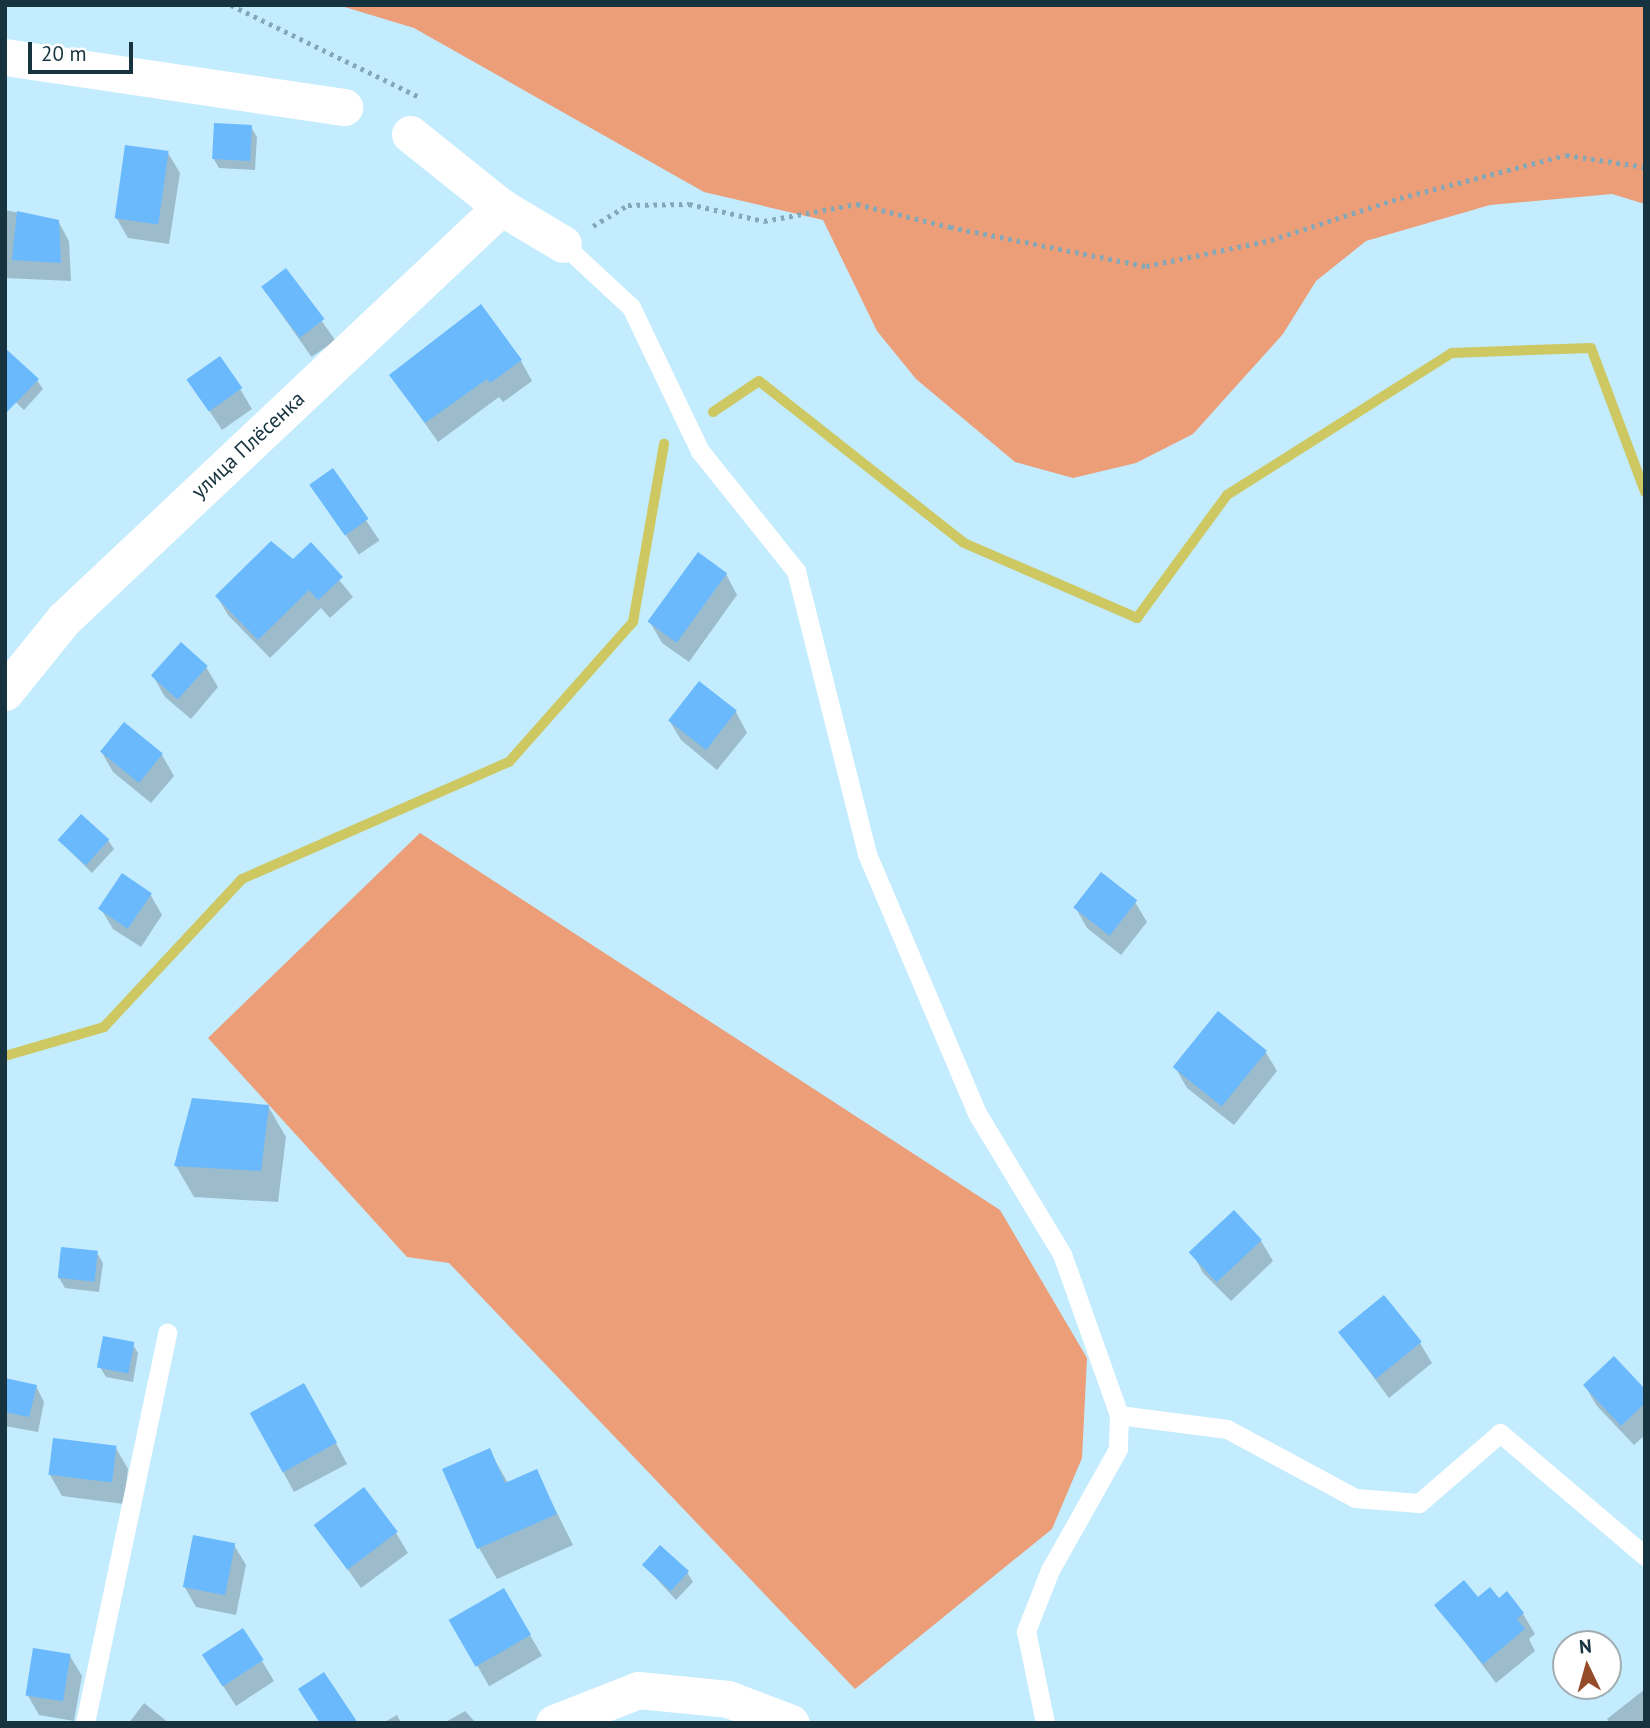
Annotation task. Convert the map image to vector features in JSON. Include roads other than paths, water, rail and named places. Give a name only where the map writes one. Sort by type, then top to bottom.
[{"type":"street","points":[[5,57],[344,107]]},
{"type":"street","points":[[410,134],[501,207],[563,244]]},
{"type":"street","name":"улица Плёсенка","points":[[5,692],[64,619],[501,207]]},
{"type":"street","points":[[554,1723],[638,1690],[728,1699],[790,1723]]},
{"type":"lane","points":[[563,244],[631,307],[700,451],[796,571],[867,854],[978,1115],[1062,1254],[1119,1415],[1118,1449],[1050,1570],[1026,1631],[1045,1723]]},
{"type":"lane","points":[[85,1723],[167,1333]]},
{"type":"lane","points":[[1119,1415],[1227,1429],[1355,1498],[1419,1503],[1500,1433],[1645,1556]]},
{"type":"waterway","points":[[713,412],[759,381],[964,543],[1137,618],[1227,495],[1452,353],[1591,348],[1645,492]]},
{"type":"waterway","points":[[5,1056],[104,1027],[242,879],[509,762],[633,622],[664,444]]}]
